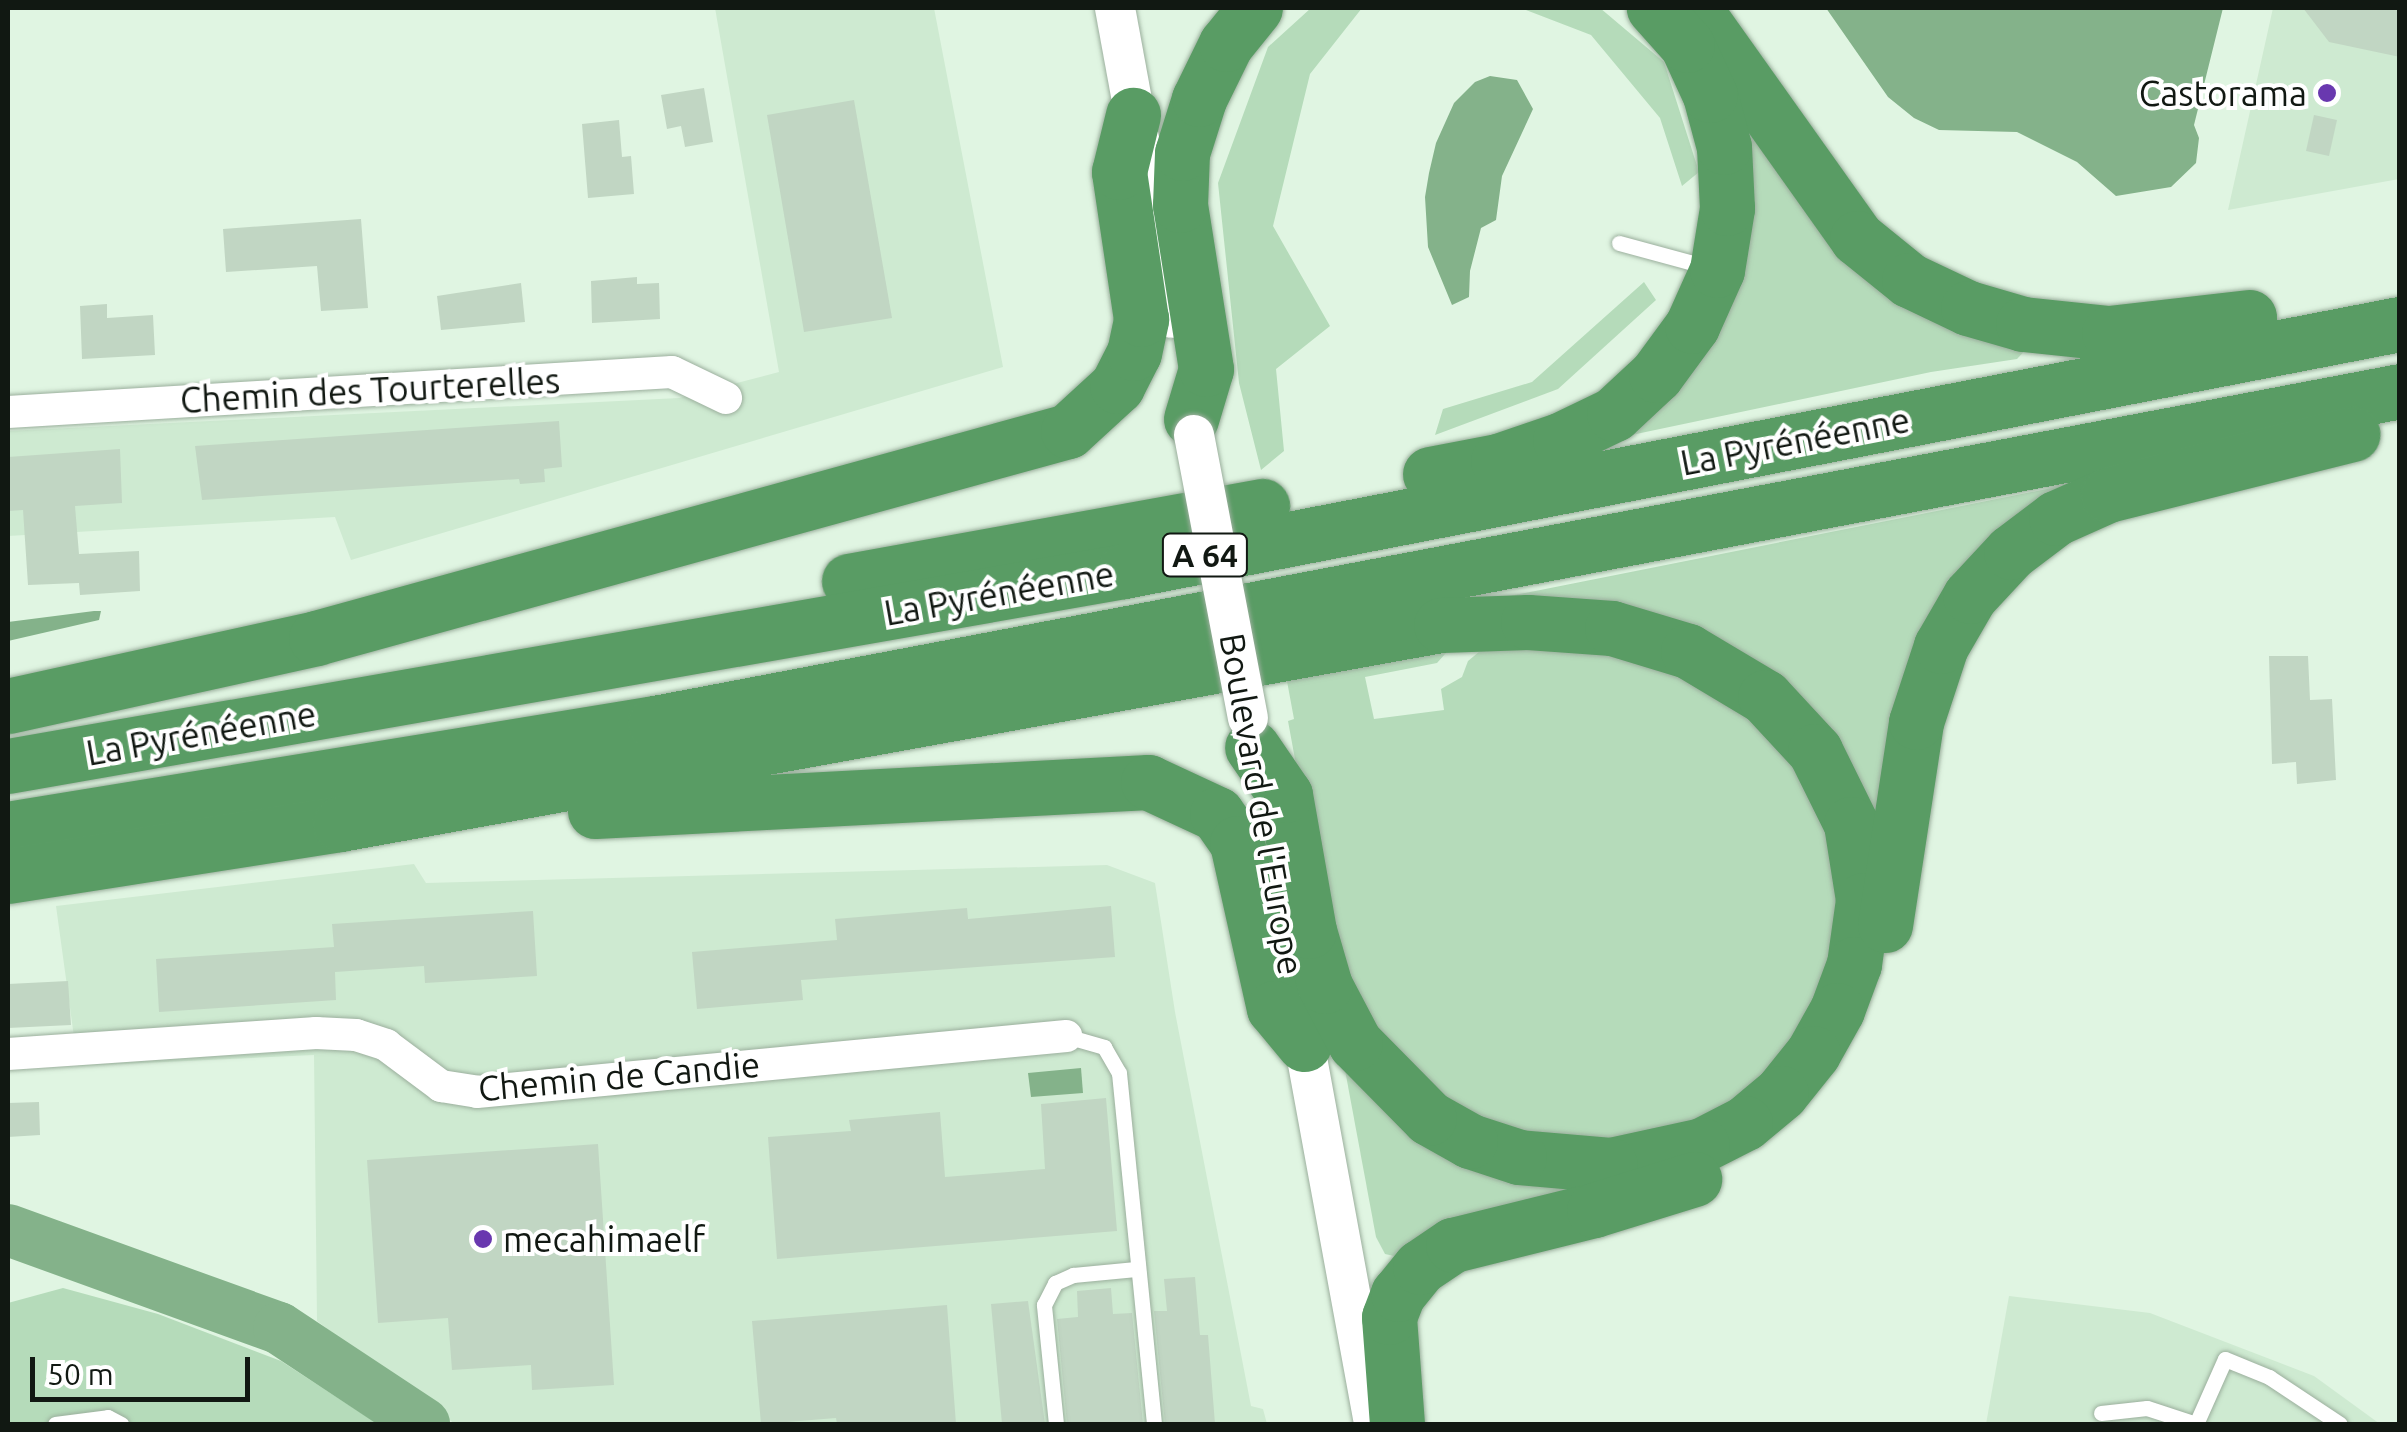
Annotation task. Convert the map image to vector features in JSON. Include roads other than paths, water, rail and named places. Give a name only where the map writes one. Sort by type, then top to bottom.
[{"type":"highway","points":[[1192,427],[1206,369],[1180,205],[1182,154],[1199,98],[1226,44],[1254,8]]},
{"type":"highway","points":[[8,728],[461,651],[1498,461],[1560,440],[1614,414],[1656,375],[1692,326],[1717,270],[1727,208],[1724,148],[1710,95],[1687,45],[1654,8]]},
{"type":"highway","points":[[1691,8],[1856,238],[1909,280],[1968,308],[2023,324],[2108,333],[2197,326],[2400,291]]},
{"type":"highway","points":[[8,706],[316,638],[1068,431],[1117,386],[1134,353],[1141,319],[1119,172],[1133,115]]},
{"type":"highway","name":"La Pyrénéenne","points":[[8,766],[1124,571],[2400,324]]},
{"type":"highway","name":"La Pyrénéenne","points":[[8,829],[674,720],[2400,391]]},
{"type":"highway","points":[[1397,1424],[1389,1317],[1398,1294],[1420,1267],[1454,1245],[1660,1192],[1720,1169],[1795,1118],[1826,1083],[1850,1041],[1881,953],[1916,722],[1941,646],[1970,596],[2011,552],[2056,518],[2108,495],[2400,422]]},
{"type":"highway","points":[[8,876],[340,824],[1441,625],[1528,622],[1612,628],[1688,651],[1764,697],[1815,752],[1851,824],[1863,900],[1854,964],[1837,1010],[1812,1053],[1781,1093],[1744,1123],[1702,1145],[1656,1158],[1591,1165],[1519,1157],[1470,1141],[1429,1118],[1355,1043],[1320,968],[1285,794],[1250,732]]},
{"type":"highway","points":[[340,824],[384,834],[657,805],[1148,782],[1217,814],[1237,843],[1274,1008],[1304,1044]]},
{"type":"street","name":"Boulevard de l'Europe","points":[[1116,8],[1374,1424]]},
{"type":"street","name":"Chemin des Tourterelles","points":[[8,412],[672,372],[726,398]]},
{"type":"street","name":"Chemin de Candie","points":[[8,1054],[316,1033],[356,1035],[386,1046],[441,1086],[476,1092],[1066,1036]]},
{"type":"lane","points":[[1619,243],[1717,270]]},
{"type":"lane","points":[[1066,1036],[1104,1046],[1119,1072],[1154,1424]]},
{"type":"lane","points":[[1056,1424],[1044,1305],[1056,1284],[1073,1275],[1136,1269]]},
{"type":"lane","points":[[2101,1413],[2147,1408],[2196,1424],[2224,1359],[2269,1378],[2340,1424]]},
{"type":"lane","points":[[56,1424],[108,1417],[121,1424]]},
{"type":"waterway","points":[[8,1230],[279,1328],[424,1424]]},
{"type":"place","name":"Castorama","points":[[2327,93]]},
{"type":"place","name":"mecahimaelf","points":[[483,1239]]}]
